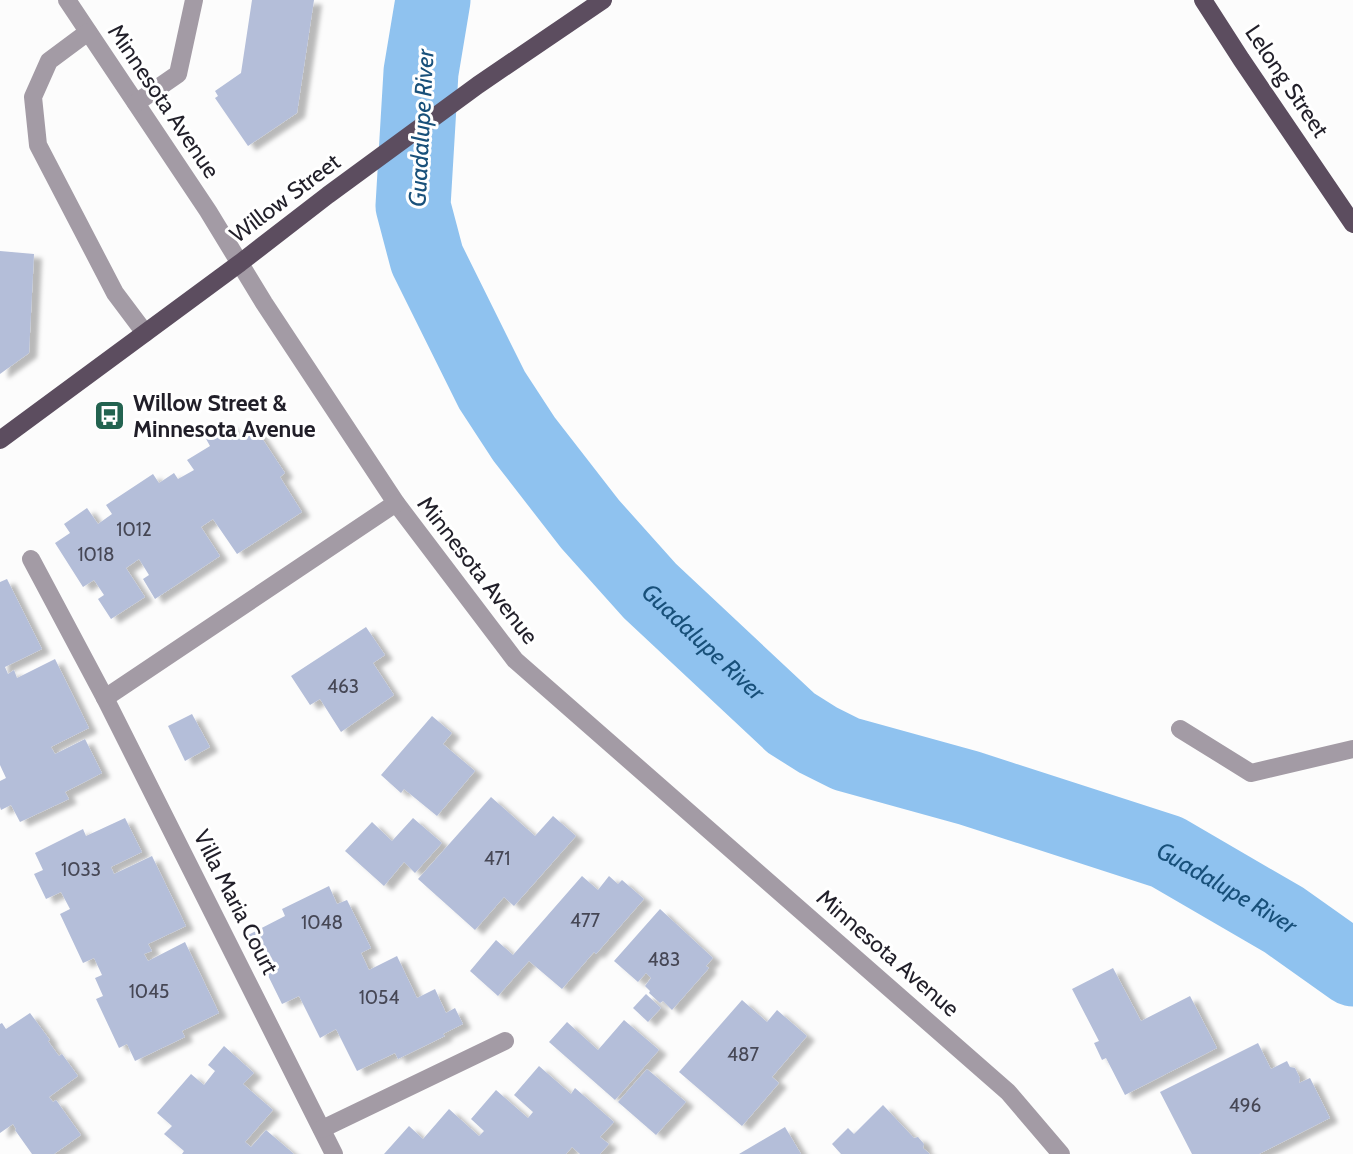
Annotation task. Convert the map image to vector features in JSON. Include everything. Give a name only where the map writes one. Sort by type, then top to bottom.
[{"type":"main road","name":"Willow Street","points":[[0,440],[478,85],[603,0]]},
{"type":"main road","name":"Lelong Street","points":[[1203,0],[1353,224]]},
{"type":"street","name":"Minnesota Avenue","points":[[67,0],[208,211],[271,314],[396,503],[515,660],[1008,1092],[1061,1154]]},
{"type":"street","points":[[136,103],[178,74],[194,0]]},
{"type":"street","points":[[88,32],[49,61],[33,97],[38,145],[115,293],[145,333]]},
{"type":"street","points":[[105,698],[396,503]]},
{"type":"street","name":"Villa Maria Court","points":[[31,559],[105,698],[334,1154]]},
{"type":"street","points":[[1180,729],[1251,773],[1353,749]]},
{"type":"street","points":[[323,1129],[505,1041]]},
{"type":"building","points":[[252,0],[314,0],[297,113],[248,146],[215,98],[218,96],[215,91],[241,73]]},
{"type":"building","points":[[0,251],[34,254],[29,353],[0,374]]},
{"type":"building","points":[[228,423],[240,440],[256,429],[285,473],[280,477],[302,512],[237,554],[213,519],[201,527],[220,556],[155,599],[143,579],[149,575],[139,559],[126,568],[145,597],[111,619],[98,599],[104,595],[94,580],[83,587],[55,543],[70,533],[64,524],[87,508],[98,524],[112,514],[106,505],[153,474],[159,483],[174,473],[178,479],[194,470],[187,460],[210,446],[205,437]]},
{"type":"building","points":[[7,579],[42,649],[5,667],[8,674],[14,670],[17,678],[55,659],[89,728],[51,747],[55,754],[85,739],[102,773],[65,792],[69,799],[20,822],[11,805],[1,810],[0,807],[0,781],[6,778],[0,765],[0,582]]},
{"type":"building","points":[[366,627],[385,655],[373,663],[394,695],[341,732],[320,699],[310,705],[291,676]]},
{"type":"building","points":[[192,714],[210,747],[185,761],[168,726]]},
{"type":"building","points":[[432,716],[452,733],[443,744],[475,771],[437,816],[404,789],[401,793],[381,775]]},
{"type":"building","points":[[491,797],[535,836],[553,816],[576,836],[514,906],[504,897],[475,930],[418,879]]},
{"type":"building","points":[[125,818],[142,852],[111,867],[114,874],[152,856],[186,926],[148,944],[152,951],[144,954],[148,961],[185,942],[219,1013],[182,1031],[185,1037],[135,1061],[127,1044],[119,1048],[96,999],[103,996],[95,978],[102,975],[94,958],[83,963],[60,914],[70,909],[61,892],[46,899],[34,874],[43,870],[35,853],[83,829],[86,836]]},
{"type":"building","points":[[413,818],[442,843],[415,873],[404,862],[384,886],[345,851],[372,822],[392,841]]},
{"type":"building","points":[[582,876],[598,890],[609,876],[618,884],[622,880],[644,899],[562,989],[529,961],[498,996],[470,971],[496,940],[513,955]]},
{"type":"building","points":[[329,886],[337,904],[347,900],[371,948],[361,953],[369,970],[397,956],[417,998],[435,989],[446,1013],[455,1008],[463,1024],[398,1059],[395,1053],[357,1071],[336,1029],[320,1038],[299,996],[282,1004],[248,935],[285,916],[282,909]]},
{"type":"building","points":[[660,909],[713,958],[706,966],[709,968],[672,1010],[649,993],[645,986],[651,978],[646,973],[638,982],[614,961]]},
{"type":"building","points":[[1113,968],[1141,1021],[1190,996],[1217,1048],[1125,1095],[1106,1058],[1102,1060],[1094,1043],[1099,1041],[1072,989]]},
{"type":"building","points":[[646,994],[661,1008],[648,1022],[633,1008]]},
{"type":"building","points":[[742,1000],[767,1022],[777,1010],[807,1036],[772,1077],[779,1083],[742,1126],[679,1072]]},
{"type":"building","points":[[30,1013],[59,1056],[62,1054],[78,1076],[49,1097],[53,1102],[56,1100],[81,1135],[54,1154],[32,1154],[13,1124],[0,1133],[0,1024],[6,1029]]},
{"type":"building","points":[[624,1020],[659,1050],[615,1100],[549,1042],[567,1022],[598,1050]]},
{"type":"building","points":[[1258,1043],[1271,1069],[1287,1061],[1290,1067],[1295,1068],[1300,1078],[1299,1083],[1310,1078],[1330,1118],[1259,1154],[1192,1154],[1160,1092]]},
{"type":"building","points":[[224,1046],[254,1073],[243,1084],[273,1110],[245,1142],[251,1147],[266,1130],[294,1154],[182,1154],[184,1151],[164,1134],[172,1126],[157,1113],[191,1074],[204,1085],[215,1071],[208,1065]]},
{"type":"building","points":[[539,1066],[571,1094],[575,1088],[614,1122],[600,1137],[609,1144],[600,1154],[580,1154],[572,1147],[566,1154],[384,1154],[409,1126],[423,1139],[449,1109],[479,1136],[484,1131],[471,1119],[496,1090],[528,1118],[533,1112],[514,1095]]},
{"type":"building","points":[[647,1069],[686,1102],[656,1135],[618,1102]]},
{"type":"building","points":[[883,1105],[914,1138],[918,1137],[924,1144],[923,1148],[930,1154],[841,1154],[832,1144],[848,1128],[854,1134]]},
{"type":"building","points":[[785,1127],[801,1154],[739,1154]]},
{"type":"waterway","name":"Guadalupe River","points":[[433,0],[421,72],[413,206],[427,259],[492,390],[524,439],[590,524],[650,591],[791,723],[818,740],[846,754],[969,788],[1167,852],[1284,920],[1353,969]]},
{"type":"place","name":"Willow Street & Minnesota Avenue","points":[[110,416]]}]
